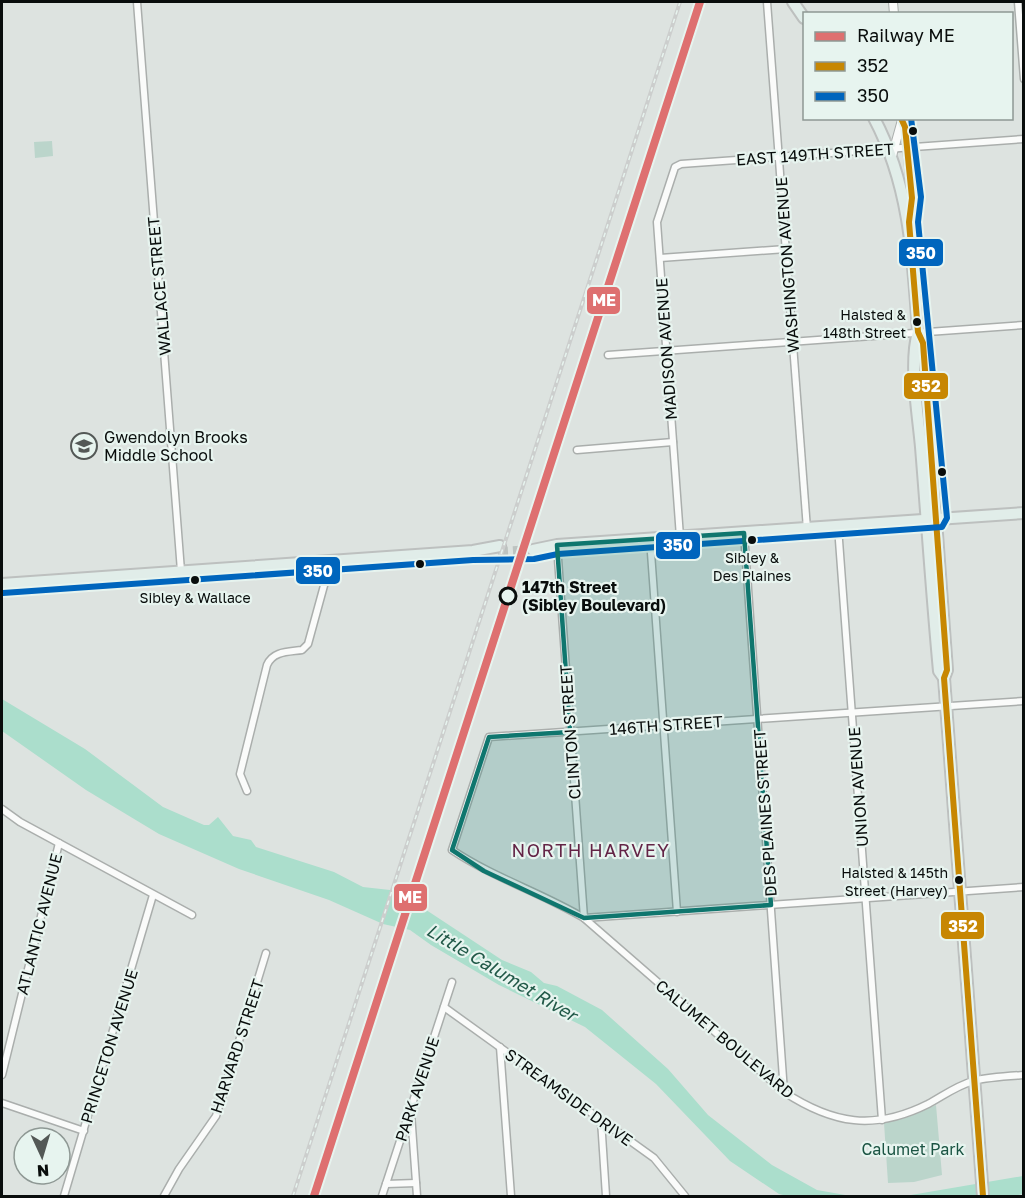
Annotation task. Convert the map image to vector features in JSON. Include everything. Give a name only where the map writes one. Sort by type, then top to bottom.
[{"type":"main road","points":[[793,2],[803,17]]},
{"type":"main road","points":[[875,120],[892,151],[909,222],[918,332],[915,344],[916,366],[933,519],[939,671],[944,678],[983,1197]]},
{"type":"main road","points":[[534,547],[1023,513]]},
{"type":"main road","points":[[2,584],[499,549]]},
{"type":"street","name":"WALLACE STREET","points":[[137,2],[181,571]]},
{"type":"street","name":"WASHINGTON AVENUE","points":[[767,2],[807,529]]},
{"type":"street","points":[[1018,2],[1023,79]]},
{"type":"street","points":[[892,151],[902,120]]},
{"type":"street","points":[[902,120],[912,198],[909,222]]},
{"type":"street","name":"EAST 149TH STREET","points":[[678,164],[892,151],[907,147],[1023,139]]},
{"type":"street","name":"MADISON AVENUE","points":[[678,164],[657,222],[680,537]]},
{"type":"street","points":[[660,258],[786,249]]},
{"type":"street","points":[[608,355],[1023,325]]},
{"type":"street","points":[[577,450],[673,442]]},
{"type":"street","name":"UNION AVENUE","points":[[838,526],[882,1120]]},
{"type":"street","name":"DES PLAINES STREET","points":[[744,533],[784,1092]]},
{"type":"street","points":[[650,539],[677,912]]},
{"type":"street","name":"CLINTON STREET","points":[[557,545],[584,918]]},
{"type":"street","points":[[248,791],[240,774],[267,665],[270,658],[279,653],[302,650],[308,644],[331,560]]},
{"type":"street","name":"146TH STREET","points":[[452,850],[489,737],[1023,701]]},
{"type":"street","points":[[2,809],[20,822],[192,915]]},
{"type":"street","name":"ATLANTIC AVENUE","points":[[2,1075],[59,843]]},
{"type":"street","name":"CALUMET BOULEVARD","points":[[452,850],[484,872],[542,894],[584,918],[784,1092],[808,1107],[830,1116],[857,1122],[882,1120],[904,1115],[974,1080],[1023,1075]]},
{"type":"street","points":[[584,918],[1023,887]]},
{"type":"street","name":"PRINCETON AVENUE","points":[[64,1197],[153,895]]},
{"type":"street","name":"HARVARD STREET","points":[[164,1197],[179,1169],[216,1116],[266,953]]},
{"type":"street","name":"PARK AVENUE","points":[[382,1197],[452,982]]},
{"type":"street","name":"STREAMSIDE DRIVE","points":[[444,1007],[654,1158],[685,1197]]},
{"type":"street","points":[[500,1047],[511,1197]]},
{"type":"street","points":[[2,1103],[84,1131]]},
{"type":"street","points":[[410,1108],[417,1197]]},
{"type":"street","points":[[601,1120],[606,1197]]},
{"type":"street","points":[[386,1184],[416,1183]]},
{"type":"highlighted area","points":[[744,533],[771,905],[584,918],[484,871],[452,850],[489,737],[570,732],[557,545]]},
{"type":"green space","points":[[52,141],[53,156],[35,158],[34,142]]},
{"type":"green space","name":"Calumet Park","points":[[936,1105],[942,1175],[914,1182],[888,1183],[884,1123],[908,1117]]},
{"type":"water","name":"Little Calumet River","points":[[2,699],[85,749],[163,807],[204,825],[209,825],[218,817],[233,836],[251,840],[256,847],[334,872],[363,887],[390,890],[405,896],[502,960],[531,972],[544,983],[557,986],[602,1010],[668,1069],[708,1115],[772,1165],[817,1190],[851,1196],[779,1194],[730,1161],[656,1084],[585,1027],[499,985],[410,930],[383,924],[329,900],[239,869],[159,834],[86,790],[2,731]]},
{"type":"water","points":[[1023,1176],[1023,1194],[1013,1196],[905,1196]]},
{"type":"tunnel","points":[[498,552],[533,550]]},
{"type":"railway","points":[[293,1196],[680,2]]},
{"type":"rail line","name":"ME","points":[[314,1196],[700,2]]},
{"type":"transit line","name":"352","points":[[902,120],[905,127],[912,198],[909,222],[918,332],[923,343],[947,670],[944,678],[983,1196]]},
{"type":"transit line","name":"350","points":[[3,593],[473,560],[534,559],[558,554],[942,527],[947,518],[918,222],[921,197],[911,120]]},
{"type":"place","name":"Halsted & 148th Street","points":[[917,322]]},
{"type":"place","name":"Gwendolyn Brooks Middle School","points":[[84,446]]},
{"type":"place","name":"Sibley & Des Plaines","points":[[752,540]]},
{"type":"place","name":"Sibley & Wallace","points":[[195,580]]},
{"type":"place","name":"147th Street (Sibley Boulevard)","points":[[508,596]]},
{"type":"place","name":"Halsted & 145th Street (Harvey)","points":[[959,880]]},
{"type":"district","name":"NORTH HARVEY","points":[[591,850]]}]
